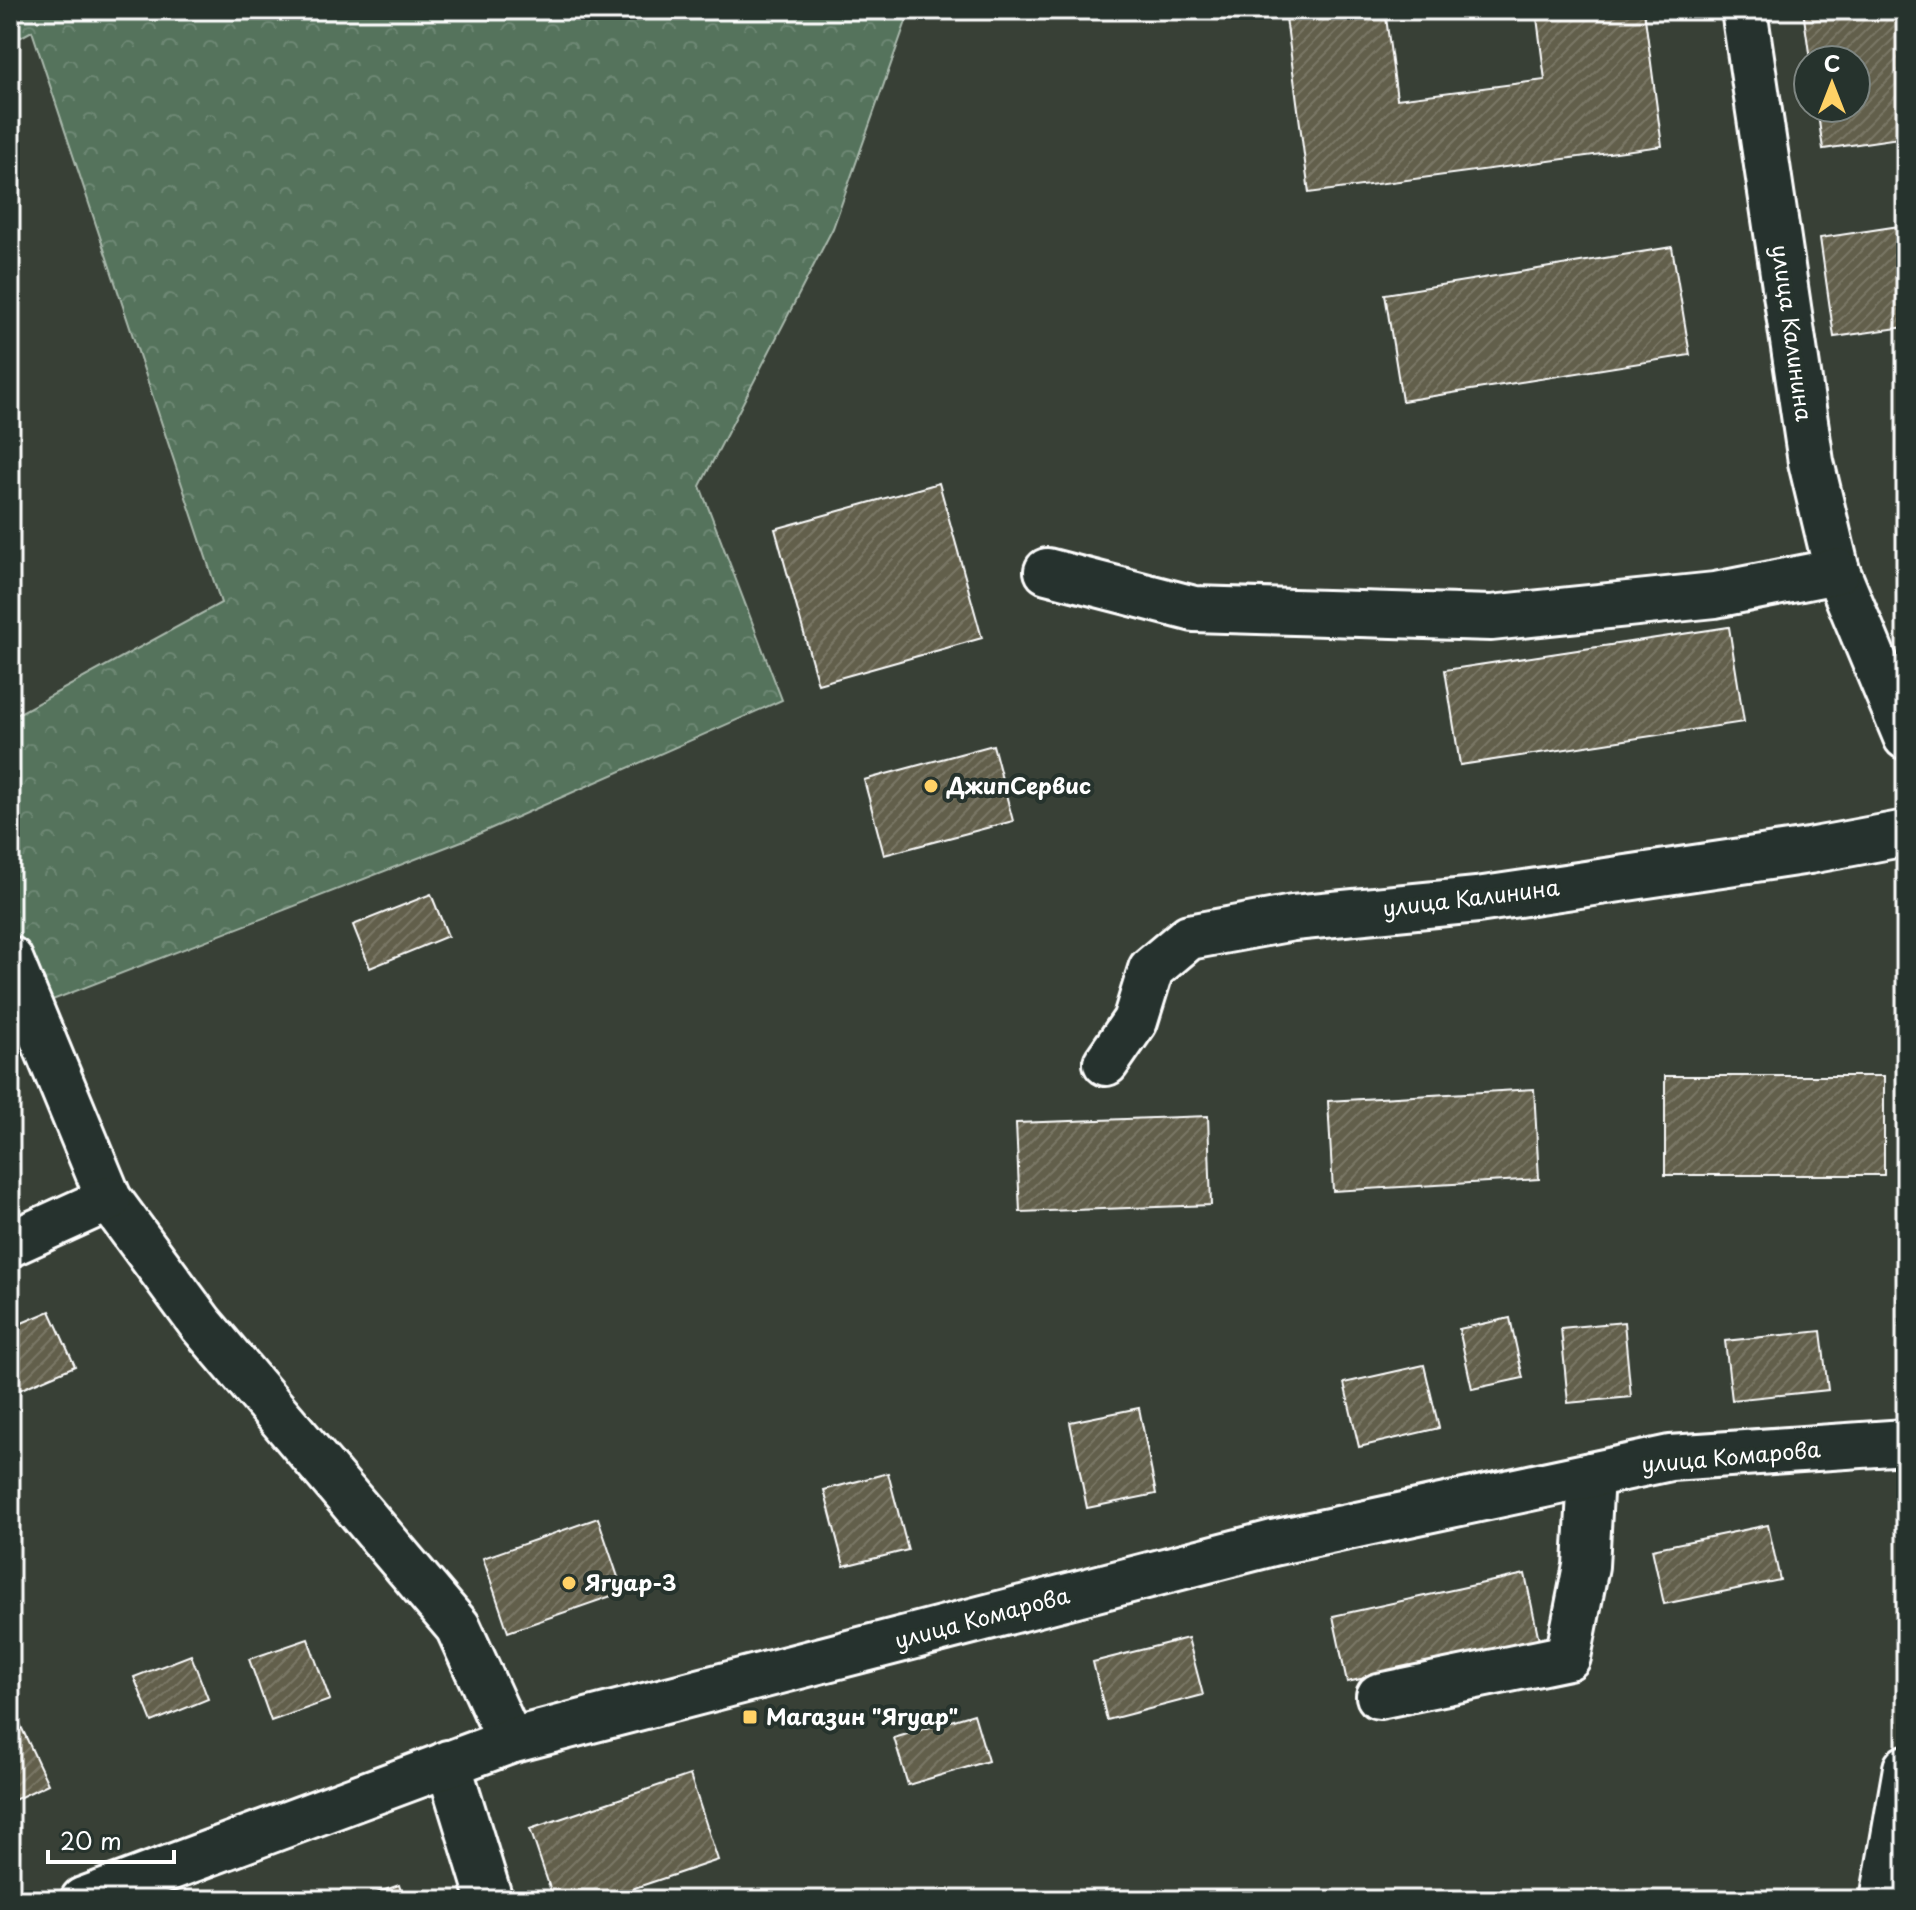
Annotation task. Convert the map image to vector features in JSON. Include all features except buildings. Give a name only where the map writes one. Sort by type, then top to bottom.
[{"type":"street","name":"улица Калинина","points":[[1744,10],[1811,462],[1837,571],[1906,737]]},
{"type":"street","points":[[1047,571],[1194,609],[1491,618],[1715,595],[1837,571]]},
{"type":"street","name":"улица Калинина","points":[[1106,1063],[1135,1021],[1151,969],[1189,937],[1293,918],[1477,900],[1809,851],[1906,833]]},
{"type":"street","points":[[10,959],[109,1199],[201,1324],[458,1627],[510,1741]]},
{"type":"street","points":[[10,1244],[109,1199]]},
{"type":"street","name":"улица Комарова","points":[[83,1900],[510,1741],[1273,1543],[1670,1458],[1906,1442]]},
{"type":"street","points":[[1379,1696],[1568,1657],[1586,1566],[1591,1475]]},
{"type":"street","points":[[448,1763],[490,1900]]},
{"type":"street","points":[[1883,1900],[1906,1768]]},
{"type":"green space","points":[[10,10],[910,10],[833,228],[700,486],[782,700],[467,839],[32,1008],[10,956],[10,718],[221,603],[32,31],[10,43]]},
{"type":"place","name":"ДжипСервис","points":[[931,786]]},
{"type":"place","name":"Ягуар-3","points":[[569,1583]]},
{"type":"place","name":"Магазин \"Ягуар\"","points":[[750,1717]]}]
